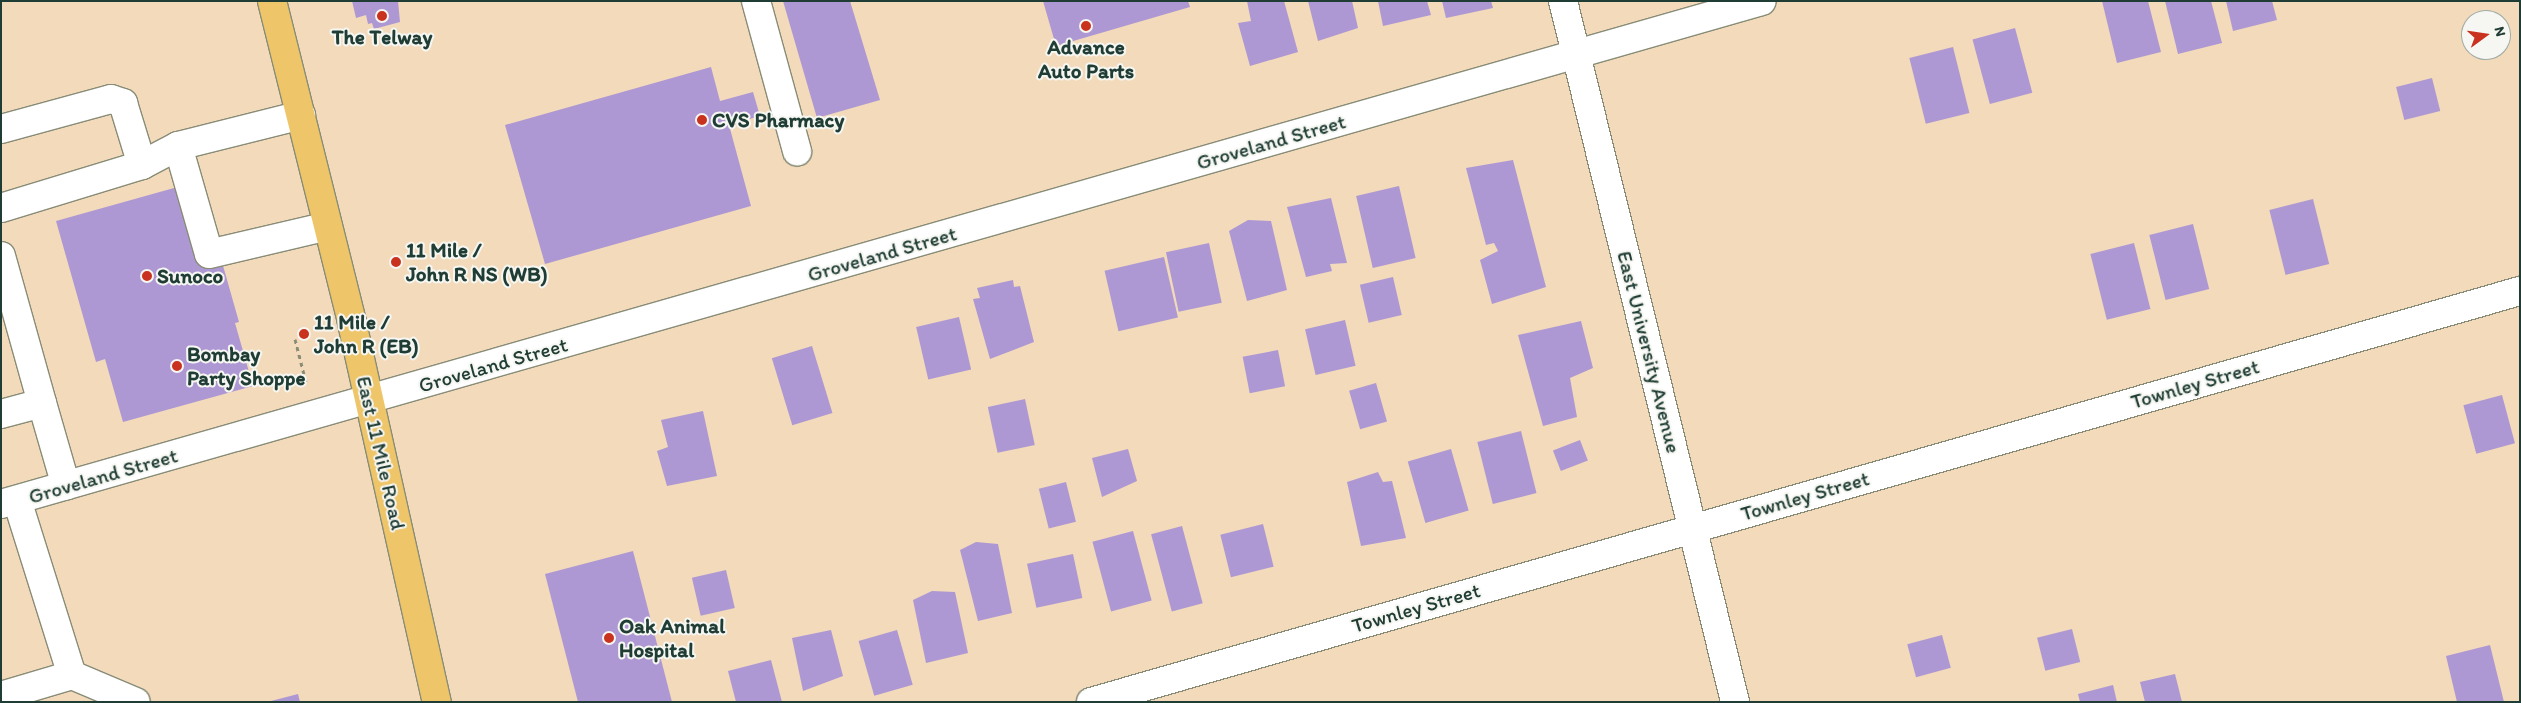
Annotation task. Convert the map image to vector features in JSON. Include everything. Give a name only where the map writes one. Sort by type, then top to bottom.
[{"type":"main road","name":"East 11 Mile Road","points":[[272,1],[328,226],[437,702]]},
{"type":"street","points":[[756,1],[797,150]]},
{"type":"street","name":"East University Avenue","points":[[1563,1],[1736,702]]},
{"type":"street","name":"Groveland Street","points":[[9,502],[368,401],[1762,1]]},
{"type":"street","points":[[1,129],[111,99],[123,103],[142,165]]},
{"type":"street","points":[[1,208],[142,165],[178,146],[301,115]]},
{"type":"street","points":[[178,146],[209,254],[328,226]]},
{"type":"street","points":[[1,256],[66,486]]},
{"type":"street","name":"Townley Street","points":[[1091,702],[2520,291]]},
{"type":"street","points":[[1,414],[42,403]]},
{"type":"street","points":[[9,502],[72,675]]},
{"type":"street","points":[[1,696],[72,675],[136,702]]},
{"type":"path","points":[[295,340],[306,382]]},
{"type":"building","name":"The Telway","points":[[352,1],[398,1],[400,22],[374,29],[372,23],[368,24],[366,15],[356,18]]},
{"type":"building","points":[[783,1],[850,1],[880,100],[817,118]]},
{"type":"building","name":"Advance Auto Parts","points":[[1043,1],[1188,1],[1190,7],[1056,46]]},
{"type":"building","points":[[1247,1],[1284,1],[1298,52],[1250,66],[1238,23],[1251,21]]},
{"type":"building","points":[[1308,1],[1352,1],[1358,28],[1318,41]]},
{"type":"building","points":[[1378,1],[1427,1],[1431,15],[1383,26]]},
{"type":"building","points":[[1442,1],[1491,1],[1493,8],[1446,18]]},
{"type":"building","points":[[2102,1],[2148,1],[2161,52],[2117,63]]},
{"type":"building","points":[[2165,1],[2211,1],[2222,43],[2178,54]]},
{"type":"building","points":[[2226,1],[2272,1],[2277,20],[2233,31]]},
{"type":"building","points":[[2015,28],[2032,93],[1990,104],[1972,39]]},
{"type":"building","points":[[1953,47],[1969,113],[1926,124],[1909,58]]},
{"type":"building","name":"CVS Pharmacy","points":[[711,67],[720,101],[753,92],[760,116],[729,125],[751,206],[545,264],[505,125]]},
{"type":"building","points":[[2432,78],[2440,111],[2404,120],[2396,87]]},
{"type":"building","points":[[1513,160],[1546,287],[1492,304],[1480,260],[1498,251],[1494,243],[1486,245],[1466,168]]},
{"type":"building","points":[[199,181],[239,322],[235,323],[253,386],[123,422],[105,359],[96,362],[56,221]]},
{"type":"building","points":[[1399,186],[1416,258],[1373,268],[1356,196]]},
{"type":"building","points":[[1331,198],[1347,263],[1330,264],[1332,271],[1306,277],[1287,207]]},
{"type":"building","points":[[2313,199],[2329,264],[2286,275],[2269,210]]},
{"type":"building","points":[[1248,220],[1271,221],[1287,290],[1247,301],[1229,231]]},
{"type":"building","points":[[2193,224],[2209,289],[2166,300],[2149,235]]},
{"type":"building","points":[[1209,243],[1222,303],[1179,312],[1166,252]]},
{"type":"building","points":[[2134,243],[2150,309],[2107,320],[2090,254]]},
{"type":"building","points":[[1164,257],[1178,317],[1119,331],[1105,271]]},
{"type":"building","points":[[1393,277],[1402,315],[1369,323],[1360,285]]},
{"type":"building","points":[[1013,280],[1014,287],[1020,286],[1034,342],[990,359],[973,299],[980,298],[977,288]]},
{"type":"building","points":[[959,317],[971,370],[928,380],[916,327]]},
{"type":"building","points":[[1345,320],[1356,366],[1316,375],[1305,329]]},
{"type":"building","points":[[1581,321],[1593,368],[1570,378],[1577,417],[1543,426],[1518,335]]},
{"type":"building","points":[[812,346],[832,413],[792,425],[772,358]]},
{"type":"building","points":[[1278,350],[1285,386],[1250,393],[1243,357]]},
{"type":"building","points":[[1376,383],[1387,421],[1360,429],[1349,391]]},
{"type":"building","points":[[2502,395],[2515,443],[2476,454],[2463,405]]},
{"type":"building","points":[[1025,399],[1035,445],[998,453],[988,407]]},
{"type":"building","points":[[703,411],[717,476],[667,486],[657,451],[668,447],[661,420]]},
{"type":"building","points":[[1521,431],[1536,493],[1493,504],[1477,442]]},
{"type":"building","points":[[1580,440],[1588,461],[1561,471],[1553,450]]},
{"type":"building","points":[[1128,449],[1137,481],[1102,497],[1092,458]]},
{"type":"building","points":[[1451,449],[1469,511],[1425,523],[1408,461]]},
{"type":"building","points":[[1378,472],[1383,482],[1392,481],[1406,538],[1361,546],[1347,482]]},
{"type":"building","points":[[1066,482],[1076,522],[1049,529],[1039,489]]},
{"type":"building","points":[[1263,524],[1274,567],[1231,577],[1220,535]]},
{"type":"building","points":[[1182,526],[1203,603],[1172,612],[1151,534]]},
{"type":"building","points":[[1133,531],[1152,601],[1111,611],[1092,542]]},
{"type":"building","points":[[976,542],[998,544],[1012,613],[978,621],[960,550]]},
{"type":"building","name":"Oak Animal Hospital","points":[[633,551],[672,702],[578,702],[545,574]]},
{"type":"building","points":[[1073,554],[1082,598],[1036,608],[1027,564]]},
{"type":"building","points":[[726,570],[735,608],[701,616],[692,578]]},
{"type":"building","points":[[932,591],[955,592],[968,653],[926,663],[913,600]]},
{"type":"building","points":[[2072,629],[2080,662],[2045,671],[2037,638]]},
{"type":"building","points":[[831,630],[843,676],[803,691],[792,638]]},
{"type":"building","points":[[897,630],[913,685],[874,696],[859,641]]},
{"type":"building","points":[[1942,635],[1951,668],[1916,677],[1907,644]]},
{"type":"building","points":[[2490,645],[2504,702],[2457,702],[2446,656]]},
{"type":"building","points":[[771,660],[782,702],[736,702],[728,671]]},
{"type":"building","points":[[2175,674],[2182,702],[2145,702],[2140,682]]},
{"type":"building","points":[[2113,685],[2117,702],[2080,702],[2078,694]]},
{"type":"building","points":[[298,694],[300,702],[271,702],[271,701]]},
{"type":"place","name":"The Telway","points":[[382,16]]},
{"type":"place","name":"Advance Auto Parts","points":[[1086,26]]},
{"type":"place","name":"CVS Pharmacy","points":[[702,120]]},
{"type":"place","name":"11 Mile / John R NS (WB)","points":[[396,262]]},
{"type":"place","name":"Sunoco","points":[[147,276]]},
{"type":"place","name":"11 Mile / John R (EB)","points":[[304,334]]},
{"type":"place","name":"Bombay Party Shoppe","points":[[177,366]]},
{"type":"place","name":"Oak Animal Hospital","points":[[609,638]]}]
